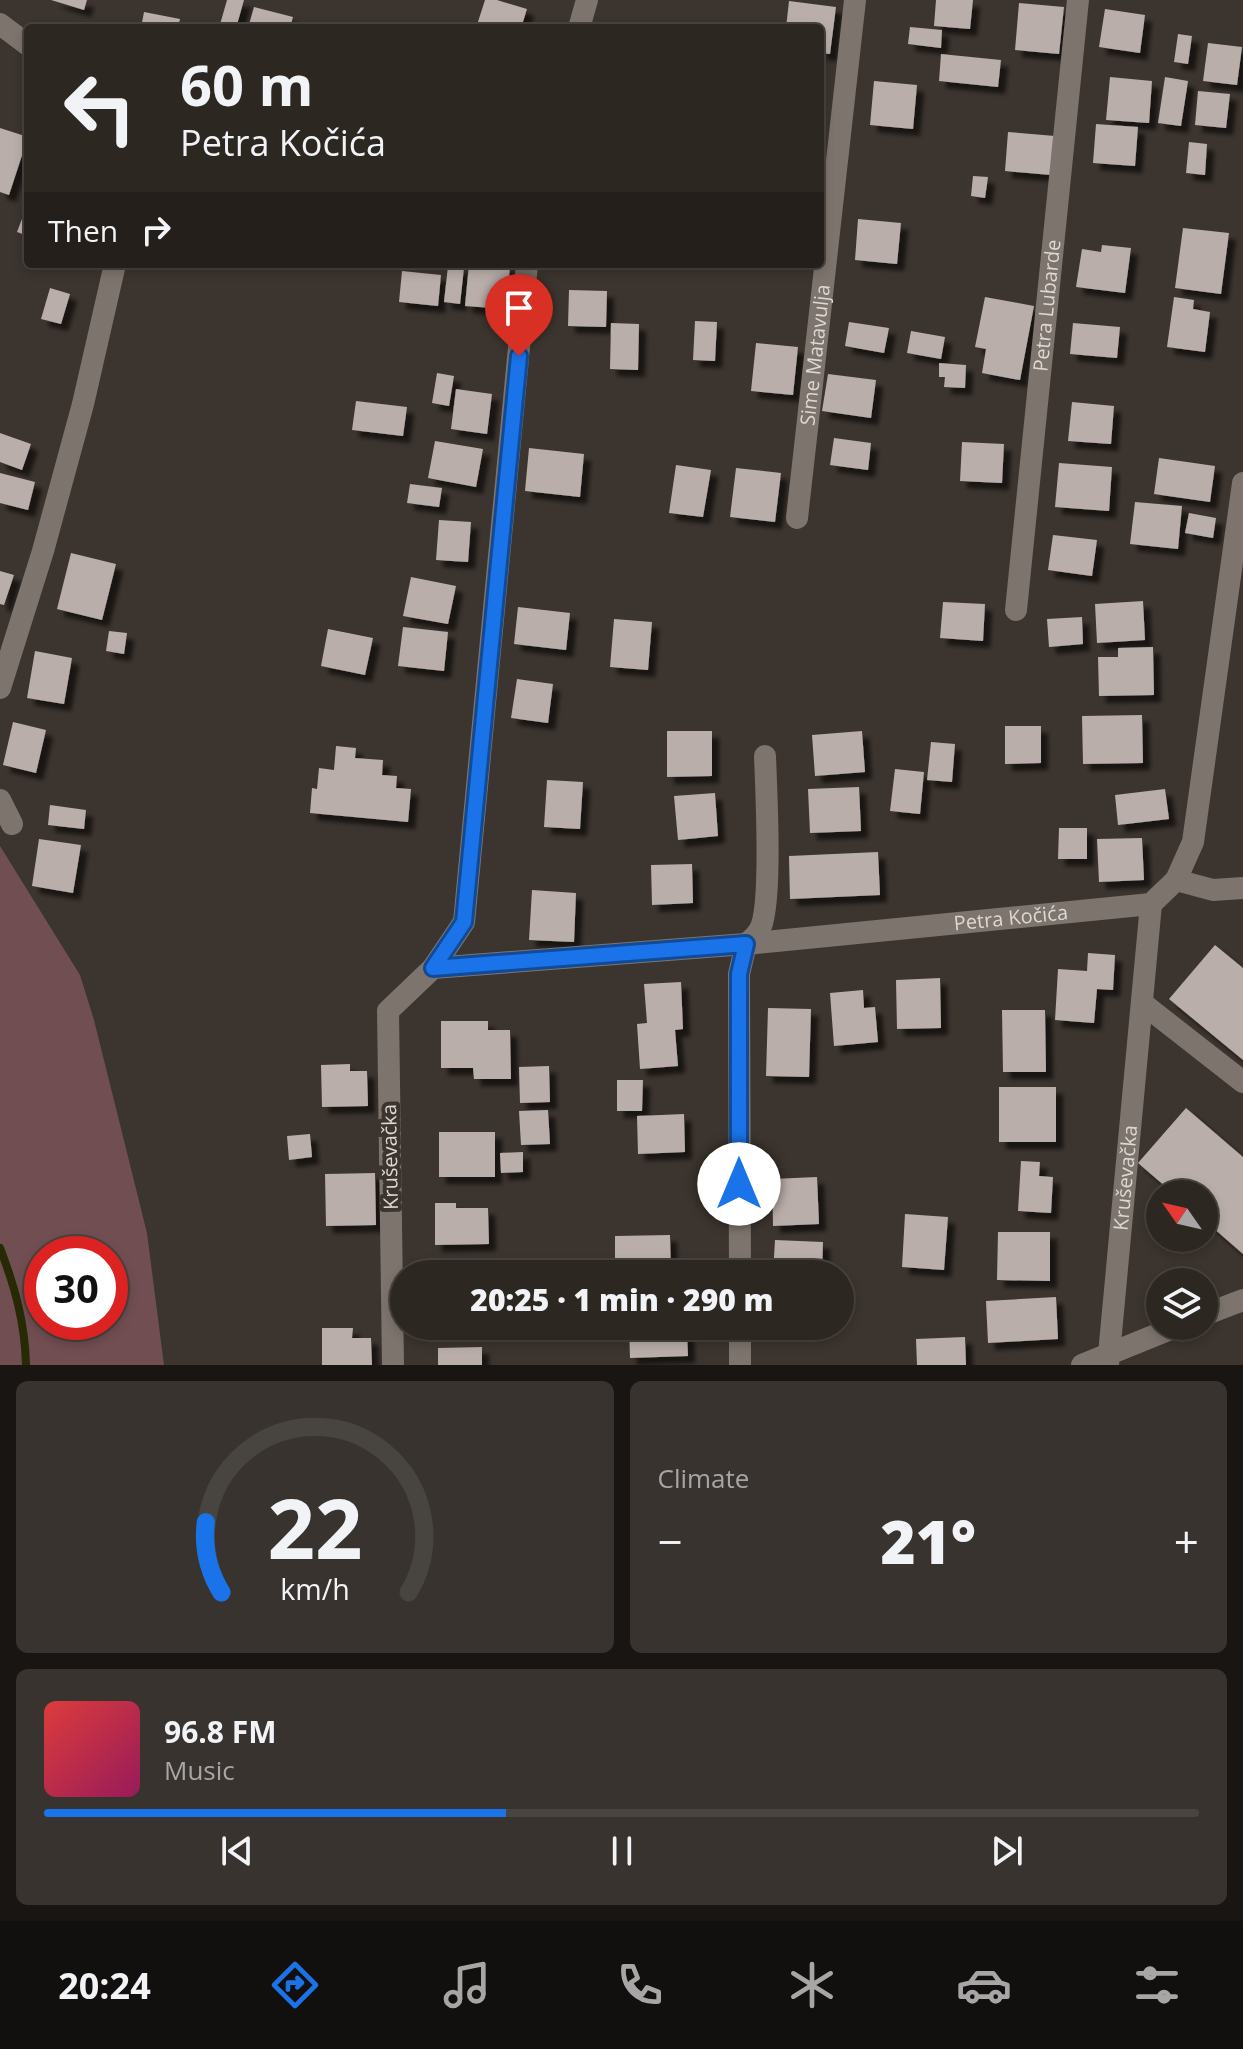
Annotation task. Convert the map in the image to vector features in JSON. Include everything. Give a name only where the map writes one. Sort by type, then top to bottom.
[{"type":"street","points":[[580,24],[587,0]]},
{"type":"street","name":"Sime Matavulja","points":[[797,518],[855,0]]},
{"type":"street","name":"Petra Lubarde","points":[[1016,610],[1078,0]]},
{"type":"street","points":[[0,24],[24,42]]},
{"type":"street","points":[[0,688],[43,551],[83,404],[114,268]]},
{"type":"street","name":"Kruševačka","points":[[393,1365],[388,1011],[433,968],[464,922],[527,268]]},
{"type":"street","points":[[1151,904],[1176,880],[1193,842],[1243,483]]},
{"type":"street","points":[[740,1260],[739,974],[746,944],[760,930],[764,906],[767,871],[765,756]]},
{"type":"street","points":[[0,800],[12,824]]},
{"type":"street","points":[[1176,880],[1213,890],[1242,889]]},
{"type":"street","name":"Kruševačka","points":[[1108,1360],[1151,904]]},
{"type":"street","name":"Petra Kočića","points":[[433,968],[746,944],[1151,904]]},
{"type":"street","points":[[1142,1003],[1243,1082]]},
{"type":"street","points":[[1218,1310],[1243,1300]]},
{"type":"street","points":[[740,1340],[740,1365]]},
{"type":"street","points":[[1082,1365],[1108,1360],[1149,1340]]},
{"type":"shaded area","points":[[0,846],[80,975],[147,1233],[164,1365],[0,1365]]},
{"type":"building","points":[[51,0],[87,0],[84,10]]},
{"type":"building","points":[[227,0],[244,0],[237,24],[220,24]]},
{"type":"building","points":[[485,0],[497,0],[527,9],[522,24],[477,24]]},
{"type":"building","points":[[936,0],[973,0],[970,29],[934,26]]},
{"type":"building","points":[[789,1],[836,7],[830,54],[824,53],[824,24],[786,24]]},
{"type":"building","points":[[1019,3],[1064,7],[1059,54],[1015,50]]},
{"type":"building","points":[[254,7],[293,17],[291,24],[249,24]]},
{"type":"building","points":[[1105,9],[1145,15],[1140,53],[1099,47]]},
{"type":"building","points":[[144,12],[180,19],[179,24],[142,24]]},
{"type":"building","points":[[910,27],[942,30],[941,48],[908,44]]},
{"type":"building","points":[[1178,34],[1192,36],[1188,64],[1174,62]]},
{"type":"building","points":[[1208,43],[1242,47],[1237,85],[1203,81]]},
{"type":"building","points":[[941,54],[1001,60],[998,87],[939,81]]},
{"type":"building","points":[[1110,77],[1152,81],[1149,123],[1106,120]]},
{"type":"building","points":[[1165,77],[1188,81],[1181,126],[1158,123]]},
{"type":"building","points":[[874,81],[917,85],[913,129],[870,125]]},
{"type":"building","points":[[1198,91],[1230,94],[1226,128],[1195,125]]},
{"type":"building","points":[[1096,124],[1138,127],[1135,166],[1093,163]]},
{"type":"building","points":[[0,128],[24,136],[24,149],[9,195],[0,192]]},
{"type":"building","points":[[1008,132],[1055,136],[1051,175],[1005,171]]},
{"type":"building","points":[[1189,142],[1207,144],[1205,175],[1186,173]]},
{"type":"building","points":[[973,176],[988,177],[985,198],[971,196]]},
{"type":"building","points":[[24,214],[24,235],[17,232]]},
{"type":"building","points":[[858,219],[901,223],[897,264],[855,260]]},
{"type":"building","points":[[1183,228],[1229,233],[1221,294],[1175,288]]},
{"type":"building","points":[[1102,245],[1131,248],[1125,293],[1076,287],[1082,249],[1101,252]]},
{"type":"building","points":[[448,268],[464,268],[460,304],[444,302]]},
{"type":"building","points":[[469,268],[510,268],[506,309],[465,306]]},
{"type":"building","points":[[402,271],[441,275],[438,306],[399,302]]},
{"type":"building","points":[[50,288],[70,294],[61,324],[41,319]]},
{"type":"building","points":[[569,290],[607,291],[606,327],[568,326]]},
{"type":"building","points":[[985,297],[1034,306],[1020,380],[982,373],[986,349],[975,347]]},
{"type":"building","points":[[1174,297],[1194,300],[1193,309],[1210,312],[1205,352],[1167,347]]},
{"type":"building","points":[[695,321],[717,322],[715,361],[693,360]]},
{"type":"building","points":[[849,322],[889,328],[884,353],[845,346]]},
{"type":"building","points":[[611,323],[639,324],[638,370],[610,369]]},
{"type":"building","points":[[1073,323],[1120,327],[1117,358],[1070,354]]},
{"type":"building","points":[[911,331],[945,337],[941,359],[907,353]]},
{"type":"building","points":[[756,343],[798,347],[793,395],[751,391]]},
{"type":"building","points":[[939,363],[966,365],[965,388],[944,387],[945,377],[939,377]]},
{"type":"building","points":[[437,373],[454,376],[449,406],[432,403]]},
{"type":"building","points":[[828,374],[876,380],[871,418],[822,411]]},
{"type":"building","points":[[456,389],[492,394],[487,434],[451,429]]},
{"type":"building","points":[[356,401],[407,407],[403,436],[352,430]]},
{"type":"building","points":[[1072,402],[1114,406],[1111,444],[1068,441]]},
{"type":"building","points":[[0,433],[31,444],[22,470],[0,462]]},
{"type":"building","points":[[834,438],[871,443],[868,470],[830,465]]},
{"type":"building","points":[[435,441],[483,449],[476,487],[428,478]]},
{"type":"building","points":[[962,442],[1004,444],[1002,483],[960,481]]},
{"type":"building","points":[[529,448],[584,454],[580,497],[525,491]]},
{"type":"building","points":[[1159,458],[1215,466],[1210,502],[1154,494]]},
{"type":"building","points":[[1059,463],[1112,467],[1109,511],[1055,507]]},
{"type":"building","points":[[676,465],[711,470],[703,517],[669,513]]},
{"type":"building","points":[[736,468],[781,473],[775,522],[730,517]]},
{"type":"building","points":[[0,473],[35,482],[28,510],[0,503]]},
{"type":"building","points":[[410,484],[442,488],[439,507],[407,503]]},
{"type":"building","points":[[1135,502],[1182,506],[1178,549],[1130,544]]},
{"type":"building","points":[[1189,513],[1216,518],[1213,538],[1185,533]]},
{"type":"building","points":[[439,520],[471,522],[468,562],[436,560]]},
{"type":"building","points":[[1053,535],[1097,540],[1092,576],[1048,570]]},
{"type":"building","points":[[71,553],[116,564],[102,620],[57,609]]},
{"type":"building","points":[[0,571],[14,575],[4,605],[0,604]]},
{"type":"building","points":[[411,577],[456,586],[448,624],[403,616]]},
{"type":"building","points":[[1143,601],[1145,640],[1097,643],[1095,604]]},
{"type":"building","points":[[943,602],[985,604],[983,641],[940,638]]},
{"type":"building","points":[[518,607],[570,613],[566,650],[514,644]]},
{"type":"building","points":[[1082,617],[1083,644],[1049,647],[1047,619]]},
{"type":"building","points":[[614,619],[652,622],[648,670],[610,667]]},
{"type":"building","points":[[403,627],[448,632],[444,671],[398,666]]},
{"type":"building","points":[[328,629],[373,638],[365,675],[321,666]]},
{"type":"building","points":[[109,631],[127,633],[124,654],[106,651]]},
{"type":"building","points":[[1153,647],[1154,695],[1099,696],[1098,657],[1118,657],[1118,648]]},
{"type":"building","points":[[35,651],[72,658],[64,704],[27,698]]},
{"type":"building","points":[[517,679],[553,684],[548,723],[511,718]]},
{"type":"building","points":[[1142,715],[1143,763],[1083,764],[1082,716]]},
{"type":"building","points":[[13,722],[46,730],[36,773],[3,765]]},
{"type":"building","points":[[1005,726],[1041,726],[1041,763],[1005,764]]},
{"type":"building","points":[[667,731],[712,731],[712,776],[667,777]]},
{"type":"building","points":[[862,731],[865,772],[815,776],[812,735]]},
{"type":"building","points":[[931,742],[955,744],[952,782],[927,780]]},
{"type":"building","points":[[336,746],[356,748],[355,758],[383,760],[382,775],[397,776],[396,788],[411,789],[408,822],[310,813],[312,788],[317,789],[319,768],[334,770]]},
{"type":"building","points":[[895,769],[924,772],[920,814],[890,811]]},
{"type":"building","points":[[547,780],[583,782],[580,829],[544,827]]},
{"type":"building","points":[[859,787],[861,831],[810,833],[808,789]]},
{"type":"building","points":[[1165,789],[1169,819],[1118,825],[1115,795]]},
{"type":"building","points":[[715,793],[718,836],[678,840],[674,796]]},
{"type":"building","points":[[50,805],[86,810],[84,829],[48,825]]},
{"type":"building","points":[[1059,828],[1087,828],[1087,859],[1058,859]]},
{"type":"building","points":[[1142,838],[1144,880],[1099,882],[1097,839]]},
{"type":"building","points":[[39,839],[81,845],[73,893],[32,886]]},
{"type":"building","points":[[878,852],[880,895],[790,899],[789,856]]},
{"type":"building","points":[[692,864],[693,903],[652,905],[651,865]]},
{"type":"building","points":[[532,890],[576,893],[574,942],[529,940]]},
{"type":"building","points":[[1215,945],[1243,968],[1243,1060],[1169,999]]},
{"type":"building","points":[[1088,953],[1115,955],[1113,990],[1097,989],[1094,1023],[1055,1020],[1058,969],[1087,971]]},
{"type":"building","points":[[940,978],[941,1028],[897,1029],[896,980]]},
{"type":"building","points":[[681,982],[683,1029],[675,1030],[678,1066],[640,1069],[637,1024],[647,1023],[644,984]]},
{"type":"building","points":[[863,990],[864,1008],[875,1007],[878,1042],[834,1046],[830,993]]},
{"type":"building","points":[[768,1008],[811,1009],[809,1077],[766,1076]]},
{"type":"building","points":[[1002,1010],[1045,1010],[1046,1072],[1003,1072]]},
{"type":"building","points":[[441,1021],[488,1021],[488,1030],[510,1030],[511,1079],[474,1079],[473,1068],[441,1068]]},
{"type":"building","points":[[350,1064],[350,1071],[367,1071],[368,1106],[322,1107],[321,1065]]},
{"type":"building","points":[[549,1066],[550,1102],[520,1103],[519,1067]]},
{"type":"building","points":[[617,1080],[643,1080],[642,1111],[617,1111]]},
{"type":"building","points":[[999,1087],[1056,1087],[1056,1142],[999,1142]]},
{"type":"building","points":[[1186,1108],[1243,1157],[1243,1254],[1218,1232],[1218,1180],[1158,1180],[1138,1163]]},
{"type":"building","points":[[548,1110],[550,1144],[521,1145],[519,1111]]},
{"type":"building","points":[[684,1114],[685,1152],[638,1154],[637,1116]]},
{"type":"building","points":[[439,1132],[495,1132],[495,1177],[439,1177]]},
{"type":"building","points":[[310,1134],[312,1157],[289,1160],[287,1136]]},
{"type":"building","points":[[523,1152],[523,1172],[501,1173],[500,1153]]},
{"type":"building","points":[[1021,1161],[1040,1162],[1039,1176],[1053,1177],[1051,1213],[1018,1211]]},
{"type":"building","points":[[375,1173],[376,1225],[326,1226],[325,1174]]},
{"type":"building","points":[[817,1177],[819,1224],[773,1226],[772,1179]]},
{"type":"building","points":[[435,1203],[456,1203],[456,1208],[488,1208],[489,1244],[435,1245]]},
{"type":"building","points":[[905,1214],[948,1217],[944,1270],[902,1267]]},
{"type":"building","points":[[998,1232],[1050,1232],[1050,1281],[997,1280]]},
{"type":"building","points":[[670,1235],[671,1260],[615,1260],[615,1236]]},
{"type":"building","points":[[775,1240],[823,1242],[822,1260],[774,1260]]},
{"type":"building","points":[[1056,1297],[1058,1339],[988,1343],[986,1301]]},
{"type":"building","points":[[322,1328],[353,1328],[352,1338],[371,1338],[372,1365],[322,1365]]},
{"type":"building","points":[[965,1337],[966,1365],[917,1365],[916,1339]]},
{"type":"building","points":[[629,1340],[687,1340],[688,1356],[630,1358]]},
{"type":"building","points":[[482,1347],[482,1365],[438,1365],[438,1348]]},
{"type":"waterway","points":[[0,1248],[18,1305],[26,1365]]},
{"type":"route","points":[[519,356],[464,922],[433,968],[746,944],[739,974],[739,1184]]}]
